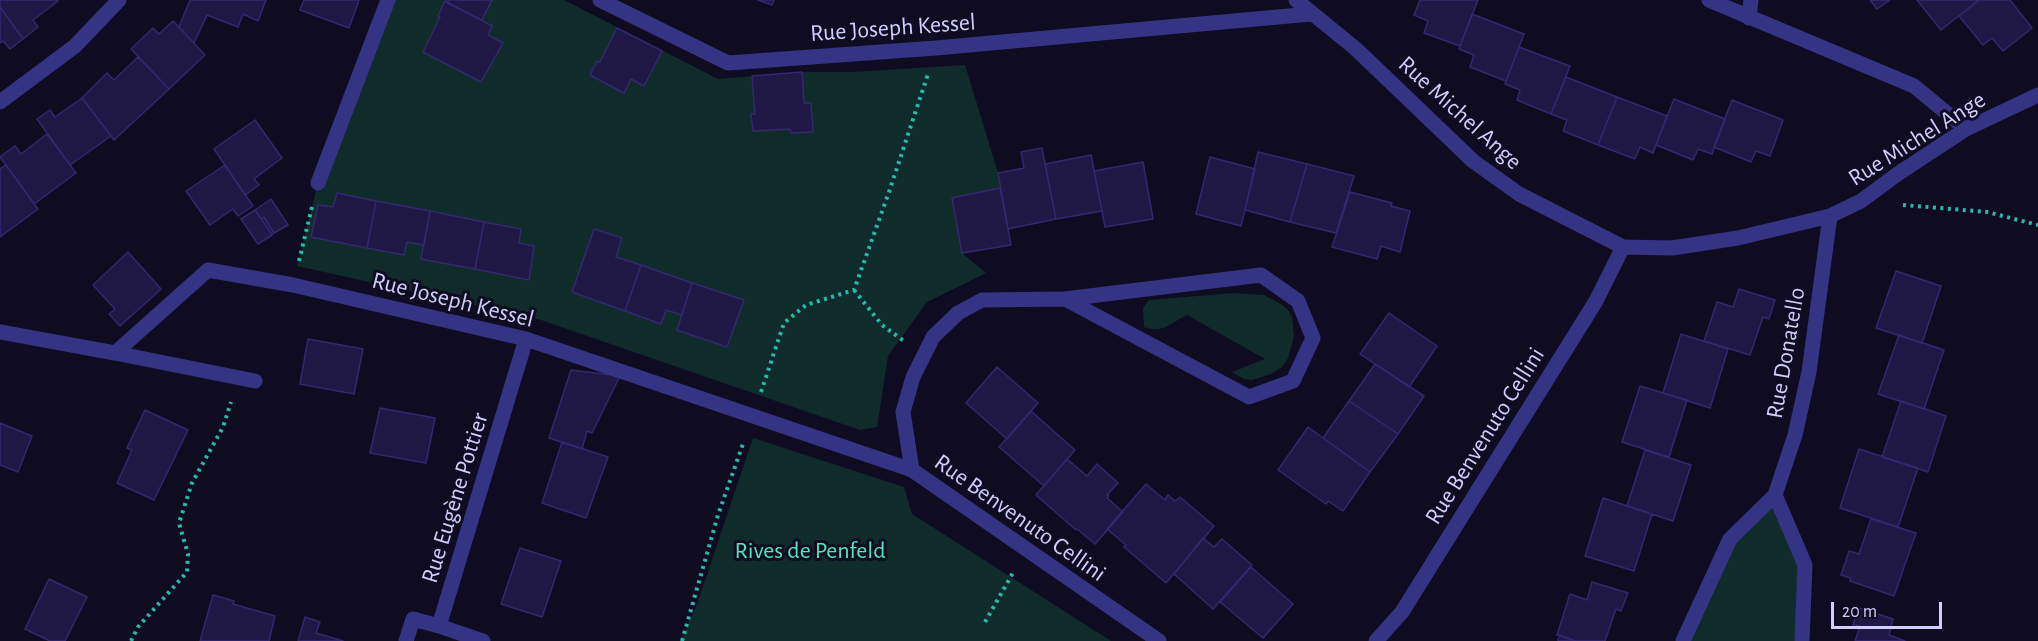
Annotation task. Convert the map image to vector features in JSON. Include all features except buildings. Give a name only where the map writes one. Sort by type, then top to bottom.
[{"type":"street","points":[[0,102],[75,46],[119,0]]},
{"type":"street","points":[[318,183],[388,0]]},
{"type":"street","name":"Rue Joseph Kessel","points":[[600,0],[728,63],[936,48],[1311,14]]},
{"type":"street","name":"Rue Michel Ange","points":[[1296,0],[1356,49],[1473,161],[1519,194],[1623,247],[1672,248],[1738,238],[1830,216],[1861,201],[1966,129],[2038,95]]},
{"type":"street","points":[[1708,0],[1914,86],[1966,129]]},
{"type":"street","points":[[1749,18],[1751,0]]},
{"type":"street","name":"Rue Donatello","points":[[1683,641],[1730,539],[1775,495],[1795,435],[1809,372],[1830,216]]},
{"type":"street","name":"Rue Benvenuto Cellini","points":[[1376,641],[1402,612],[1596,301],[1623,247]]},
{"type":"street","name":"Rue Joseph Kessel","points":[[115,353],[208,270],[293,285],[526,339],[912,470]]},
{"type":"street","name":"Rue Benvenuto Cellini","points":[[1065,299],[1249,397],[1293,381],[1312,338],[1298,301],[1261,275],[1065,299],[982,300],[958,313],[933,337],[914,377],[903,412],[912,470],[1160,641]]},
{"type":"street","points":[[0,332],[255,381]]},
{"type":"street","name":"Rue Eugène Pottier","points":[[440,626],[526,339]]},
{"type":"street","points":[[1775,495],[1805,565],[1803,641]]},
{"type":"street","points":[[406,641],[413,619],[483,641]]},
{"type":"path","points":[[854,291],[936,48]]},
{"type":"path","points":[[293,285],[318,183]]},
{"type":"path","points":[[1861,201],[1987,212],[2038,225]]},
{"type":"path","points":[[854,291],[882,325],[924,355]]},
{"type":"path","points":[[682,641],[718,515],[784,323],[806,305],[854,291]]},
{"type":"path","points":[[131,641],[138,627],[187,572],[188,554],[180,523],[192,483],[223,427],[238,378]]},
{"type":"path","points":[[985,622],[1027,550]]},
{"type":"green space","points":[[393,0],[564,0],[718,79],[802,72],[854,72],[965,65],[998,173],[1000,188],[952,198],[962,253],[986,273],[927,302],[888,356],[877,427],[860,430],[541,320],[297,266],[318,183]]},
{"type":"green space","points":[[1234,293],[1264,295],[1281,304],[1292,317],[1294,336],[1288,358],[1282,367],[1271,374],[1252,380],[1244,379],[1232,372],[1265,359],[1187,315],[1161,328],[1144,327],[1143,308],[1149,300]]},
{"type":"green space","name":"Rives de Penfeld","points":[[753,438],[904,487],[912,514],[1111,641],[680,641],[696,607]]},
{"type":"green space","points":[[1775,495],[1805,565],[1802,641],[1683,641],[1730,539]]}]
